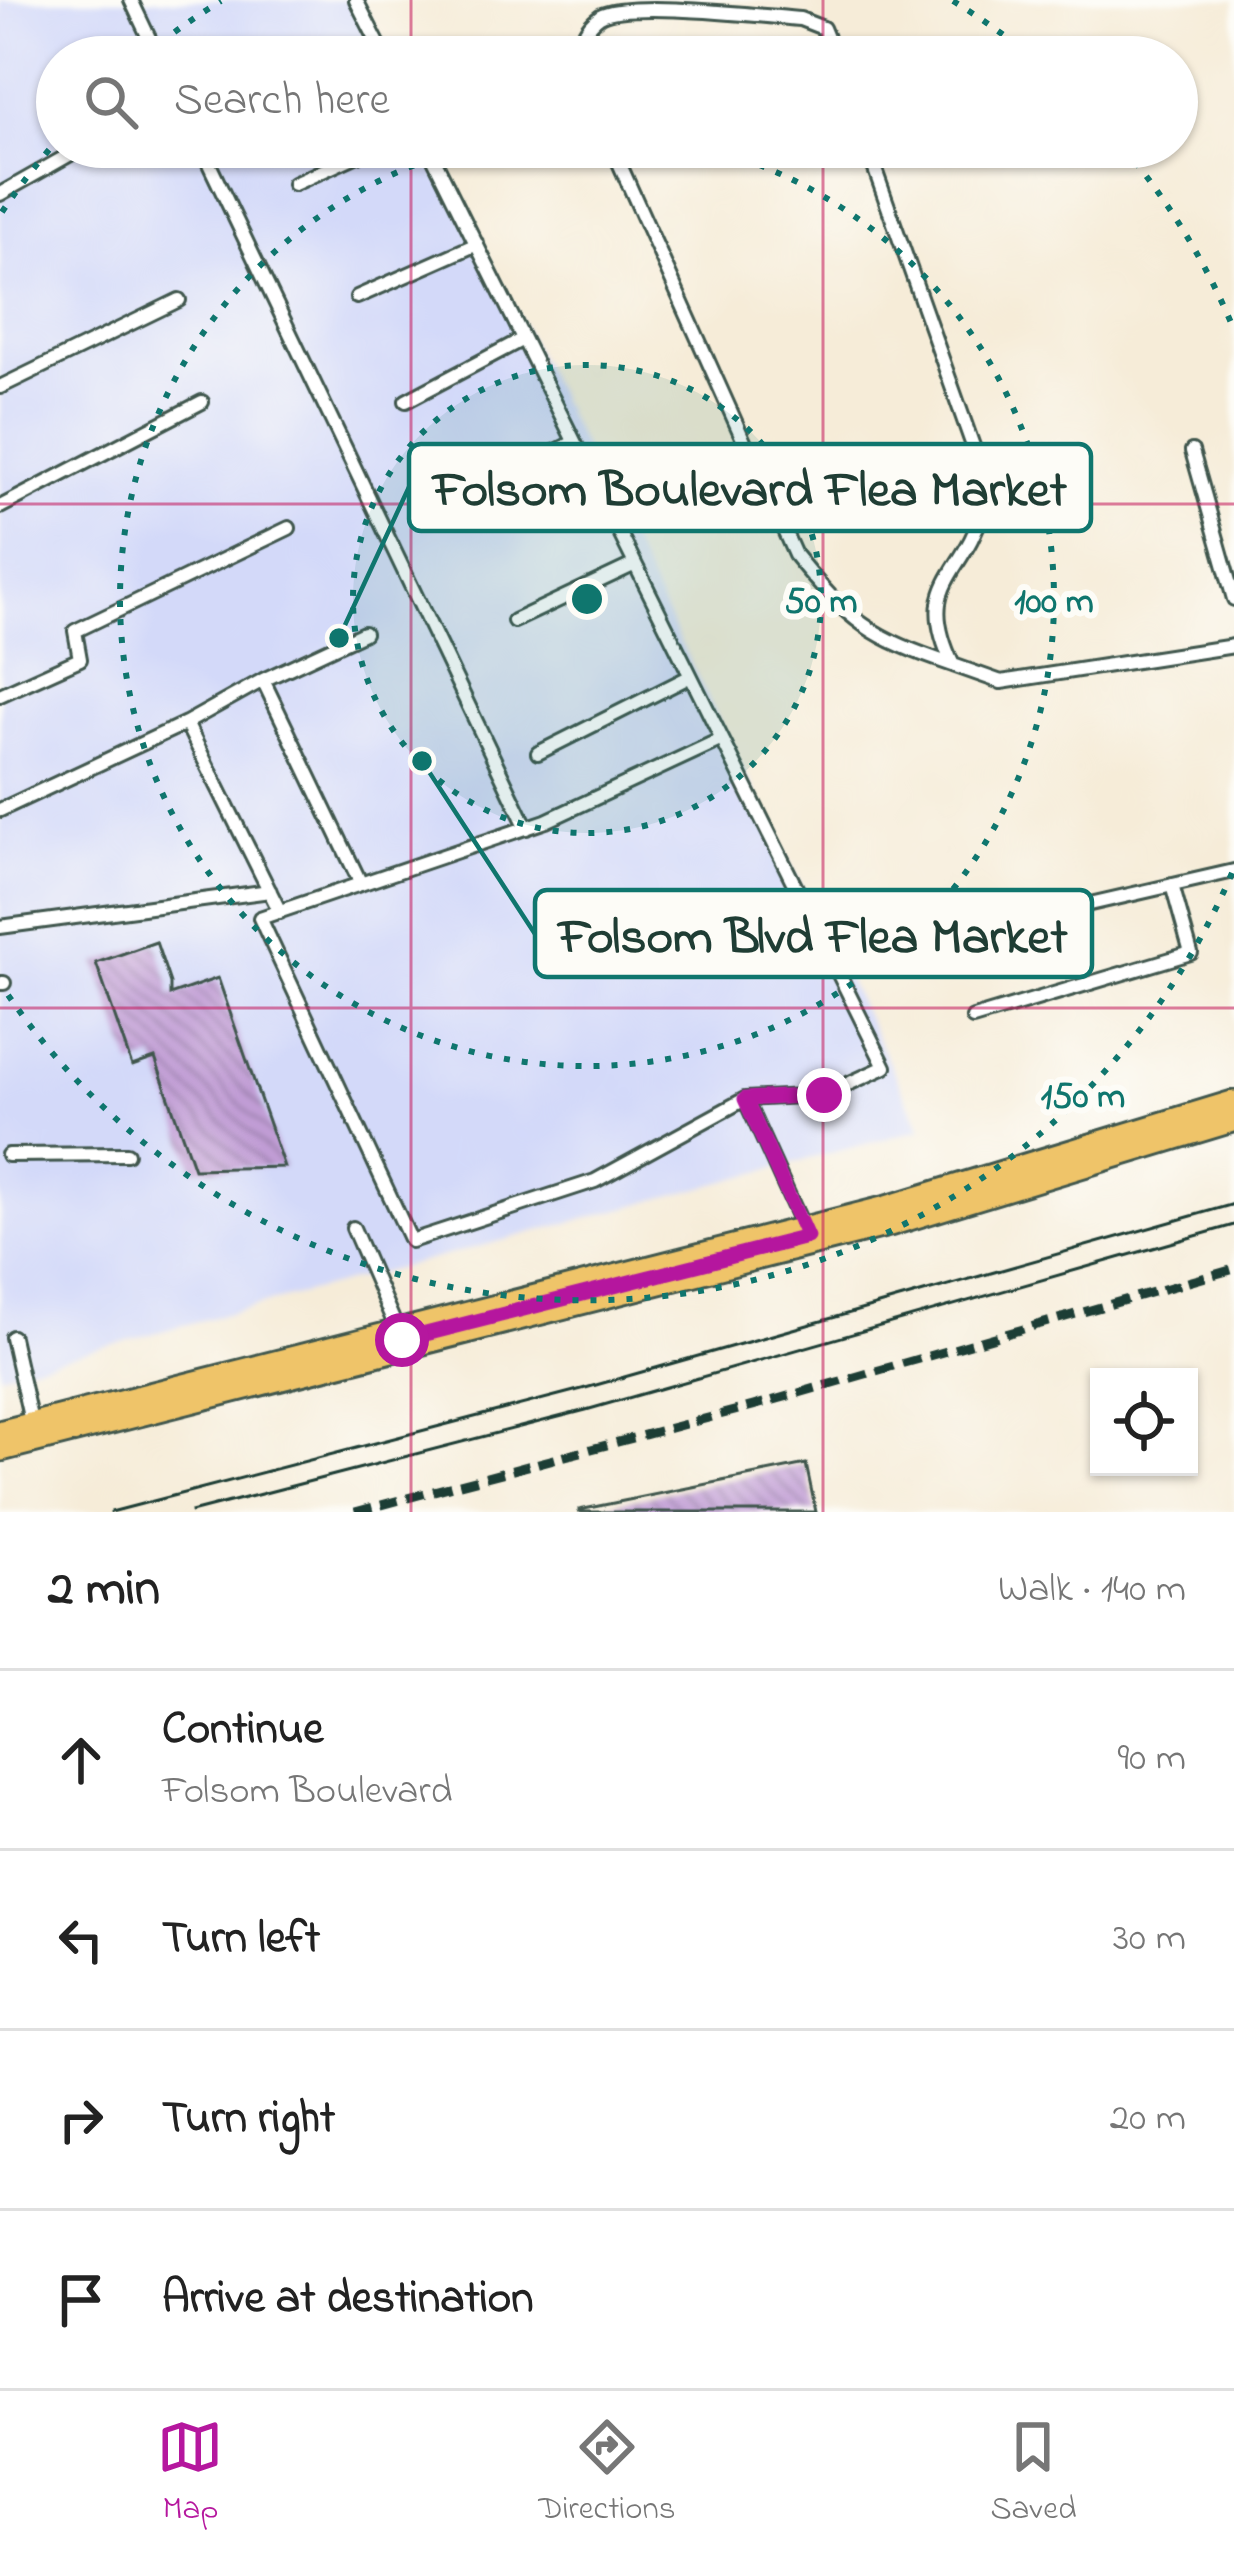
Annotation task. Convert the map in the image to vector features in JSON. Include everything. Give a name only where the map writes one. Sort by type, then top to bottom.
[{"type":"main road","points":[[17,1437],[909,1210],[1234,1111]]},
{"type":"lane","points":[[131,0],[148,36]]},
{"type":"lane","points":[[356,0],[374,36]]},
{"type":"lane","points":[[583,36],[602,14],[632,6],[800,19],[823,28],[827,36]]},
{"type":"lane","points":[[0,194],[45,168]]},
{"type":"lane","points":[[212,168],[527,828]]},
{"type":"lane","points":[[294,184],[329,168]]},
{"type":"lane","points":[[439,168],[885,1066],[824,1095],[745,1099],[596,1181],[411,1241],[260,918],[527,828],[722,740]]},
{"type":"lane","points":[[621,168],[795,555],[836,606],[891,644],[1001,682],[1234,646]]},
{"type":"lane","points":[[875,168],[980,463],[985,506],[949,572],[938,603],[939,635],[953,665]]},
{"type":"lane","points":[[357,297],[477,244]]},
{"type":"lane","points":[[0,387],[179,300]]},
{"type":"lane","points":[[406,401],[524,339]]},
{"type":"lane","points":[[0,507],[202,402]]},
{"type":"lane","points":[[449,507],[574,442]]},
{"type":"lane","points":[[1192,451],[1234,599]]},
{"type":"lane","points":[[0,695],[80,659],[75,631],[289,528]]},
{"type":"lane","points":[[514,621],[633,565]]},
{"type":"lane","points":[[0,810],[364,633]]},
{"type":"lane","points":[[538,753],[689,677]]},
{"type":"lane","points":[[263,680],[362,884]]},
{"type":"lane","points":[[186,723],[280,912]]},
{"type":"lane","points":[[959,934],[1234,871]]},
{"type":"lane","points":[[973,1018],[1191,952],[1172,885]]},
{"type":"lane","points":[[0,927],[270,891]]},
{"type":"lane","points":[[745,1099],[807,1237]]},
{"type":"lane","points":[[8,1155],[127,1154]]},
{"type":"lane","points":[[353,1228],[402,1340]]},
{"type":"lane","points":[[12,1337],[17,1437]]},
{"type":"shaded area","points":[[0,0],[361,0],[379,36],[36,36],[36,168],[444,168],[922,1129],[0,1374]]},
{"type":"building","points":[[156,942],[170,995],[218,978],[284,1167],[194,1169],[155,1058],[132,1066],[96,963]]},
{"type":"building","points":[[806,1464],[816,1512],[579,1512],[579,1510]]},
{"type":"tram line","points":[[111,1512],[582,1389],[1234,1204]]},
{"type":"tram line","points":[[191,1512],[586,1410],[1234,1225]]},
{"type":"railway","points":[[355,1512],[753,1406],[1234,1269]]},
{"type":"place","name":"Folsom Boulevard Flea Market","points":[[339,638]]},
{"type":"place","name":"Folsom Blvd Flea Market","points":[[422,761]]},
{"type":"route","points":[[402,1340],[807,1237],[745,1099],[824,1095]]}]
